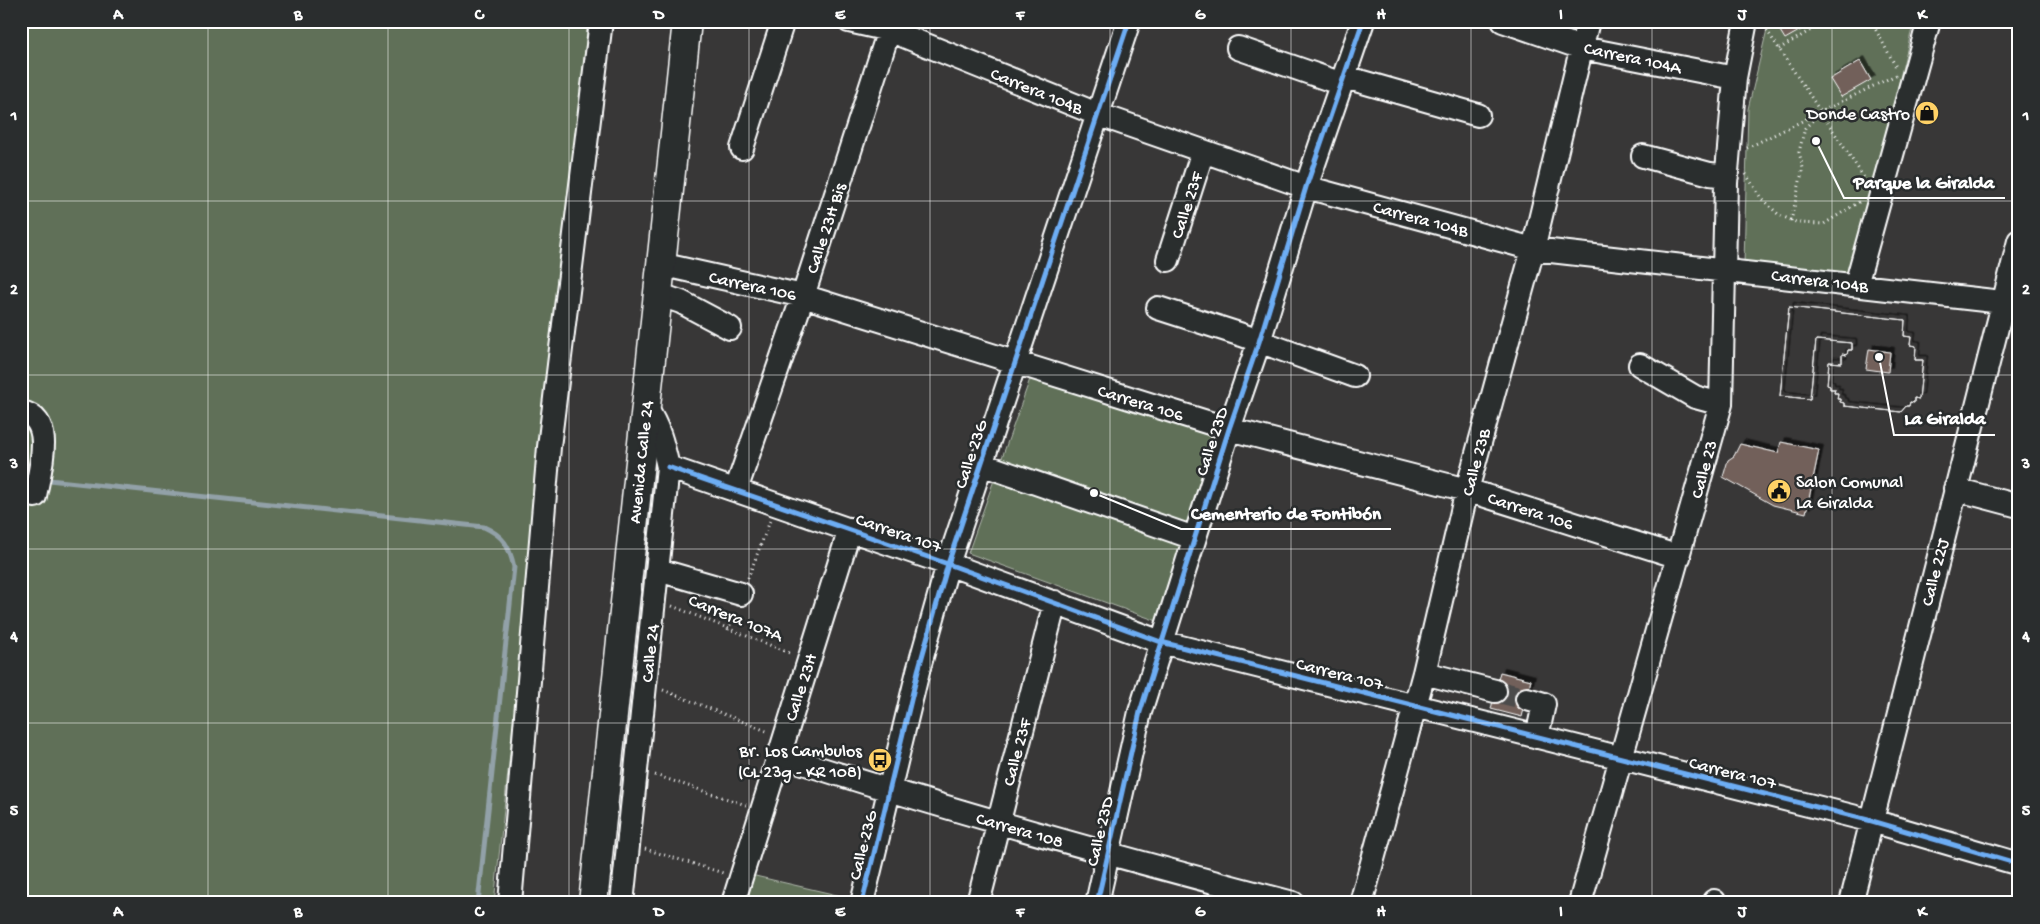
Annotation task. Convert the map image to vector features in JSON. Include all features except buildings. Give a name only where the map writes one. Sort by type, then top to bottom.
[{"type":"main road","name":"Avenida Calle 24","points":[[593,903],[687,21]]},
{"type":"street","points":[[510,903],[549,446],[601,21]]},
{"type":"street","points":[[742,148],[783,21]]},
{"type":"street","name":"Carrera 104B","points":[[849,21],[890,26],[1097,114],[1306,187],[1533,249],[1856,284],[2010,304]]},
{"type":"street","name":"Calle 23G","points":[[862,903],[918,671],[948,564],[1129,21]]},
{"type":"street","name":"Calle 23D","points":[[1096,903],[1140,712],[1161,642],[1229,429],[1259,342],[1306,187],[1363,21]]},
{"type":"street","name":"Carrera 104A","points":[[1503,21],[1582,48],[1735,78]]},
{"type":"street","name":"Calle 23B","points":[[1361,903],[1424,673],[1467,490],[1533,249],[1588,21]]},
{"type":"street","name":"Calle 23","points":[[1580,903],[1721,404],[1725,269],[1735,78],[1746,21]]},
{"type":"street","points":[[1856,284],[1872,200],[1928,21]]},
{"type":"street","name":"Calle 23H Bis","points":[[736,490],[803,296],[890,26]]},
{"type":"street","points":[[1238,48],[1344,80],[1478,115]]},
{"type":"street","name":"Calle 23F","points":[[1168,260],[1203,151]]},
{"type":"street","points":[[1643,156],[1710,174],[1732,162]]},
{"type":"street","name":"Calle 22J","points":[[1851,903],[1955,489],[2010,304],[2019,241]]},
{"type":"street","name":"Carrera 106","points":[[660,264],[803,296],[1229,429],[1467,490],[1679,557]]},
{"type":"street","points":[[657,294],[681,302],[730,328]]},
{"type":"street","points":[[1158,308],[1355,376]]},
{"type":"street","points":[[1640,365],[1695,397],[1721,404]]},
{"type":"street","name":"Calle 24","points":[[622,903],[668,467],[655,421],[646,408]]},
{"type":"street","points":[[21,412],[35,419],[44,436],[35,496]]},
{"type":"street","points":[[981,464],[1194,538]]},
{"type":"street","name":"Carrera 107","points":[[668,467],[850,529],[1161,642],[1872,820],[2019,864]]},
{"type":"street","points":[[1955,489],[2019,506]]},
{"type":"street","name":"Calle 23H","points":[[733,903],[780,746],[850,529]]},
{"type":"street","points":[[627,579],[659,559],[741,594]]},
{"type":"street","name":"Calle 23F","points":[[978,903],[1055,602]]},
{"type":"street","points":[[1424,673],[1491,690],[1479,723]]},
{"type":"street","points":[[1527,699],[1544,704],[1537,737]]},
{"type":"street","name":"Carrera 108","points":[[780,746],[890,791],[1107,855],[1293,903]]},
{"type":"path","points":[[1761,21],[1821,112],[1872,200],[1824,224],[1798,223],[1779,216],[1760,198],[1746,174],[1732,162],[1821,112],[1900,73],[1871,21]]},
{"type":"path","points":[[1779,49],[1826,21]]},
{"type":"path","points":[[1792,220],[1803,168],[1799,152],[1805,128],[1821,112]]},
{"type":"path","points":[[728,630],[777,504]]},
{"type":"path","points":[[646,684],[780,746]]},
{"type":"path","points":[[637,769],[761,810]]},
{"type":"path","points":[[628,844],[740,879]]},
{"type":"green space","points":[[21,21],[588,21],[494,903],[21,903]]},
{"type":"green space","points":[[1769,21],[1914,21],[1851,277],[1744,264],[1748,109]]},
{"type":"green space","points":[[1030,379],[1218,432],[1157,621],[968,553]]},
{"type":"green space","points":[[751,875],[854,899],[853,903],[742,903]]},
{"type":"waterway","points":[[21,476],[27,477]]},
{"type":"waterway","points":[[49,480],[484,527],[501,538],[508,547],[514,567],[478,903]]},
{"type":"tunnel","points":[[1495,691],[1527,699]]},
{"type":"cycle path","points":[[862,903],[918,671],[948,564],[1129,21]]},
{"type":"cycle path","points":[[1097,903],[1140,712],[1229,429],[1259,342],[1306,187],[1363,21]]},
{"type":"cycle path","points":[[668,467],[948,564],[1161,642],[1872,821],[2019,864]]},
{"type":"place","name":"Donde Castro","points":[[1927,113]]},
{"type":"place","name":"Parque la Giralda","points":[[1816,141]]},
{"type":"place","name":"La Giralda","points":[[1879,357]]},
{"type":"place","name":"Salon Comunal La Giralda","points":[[1779,491]]},
{"type":"place","name":"Cementerio de Fontibón","points":[[1094,493]]},
{"type":"place","name":"Br. Los Cambulos (CL 23g - KR 108)","points":[[880,760]]}]
